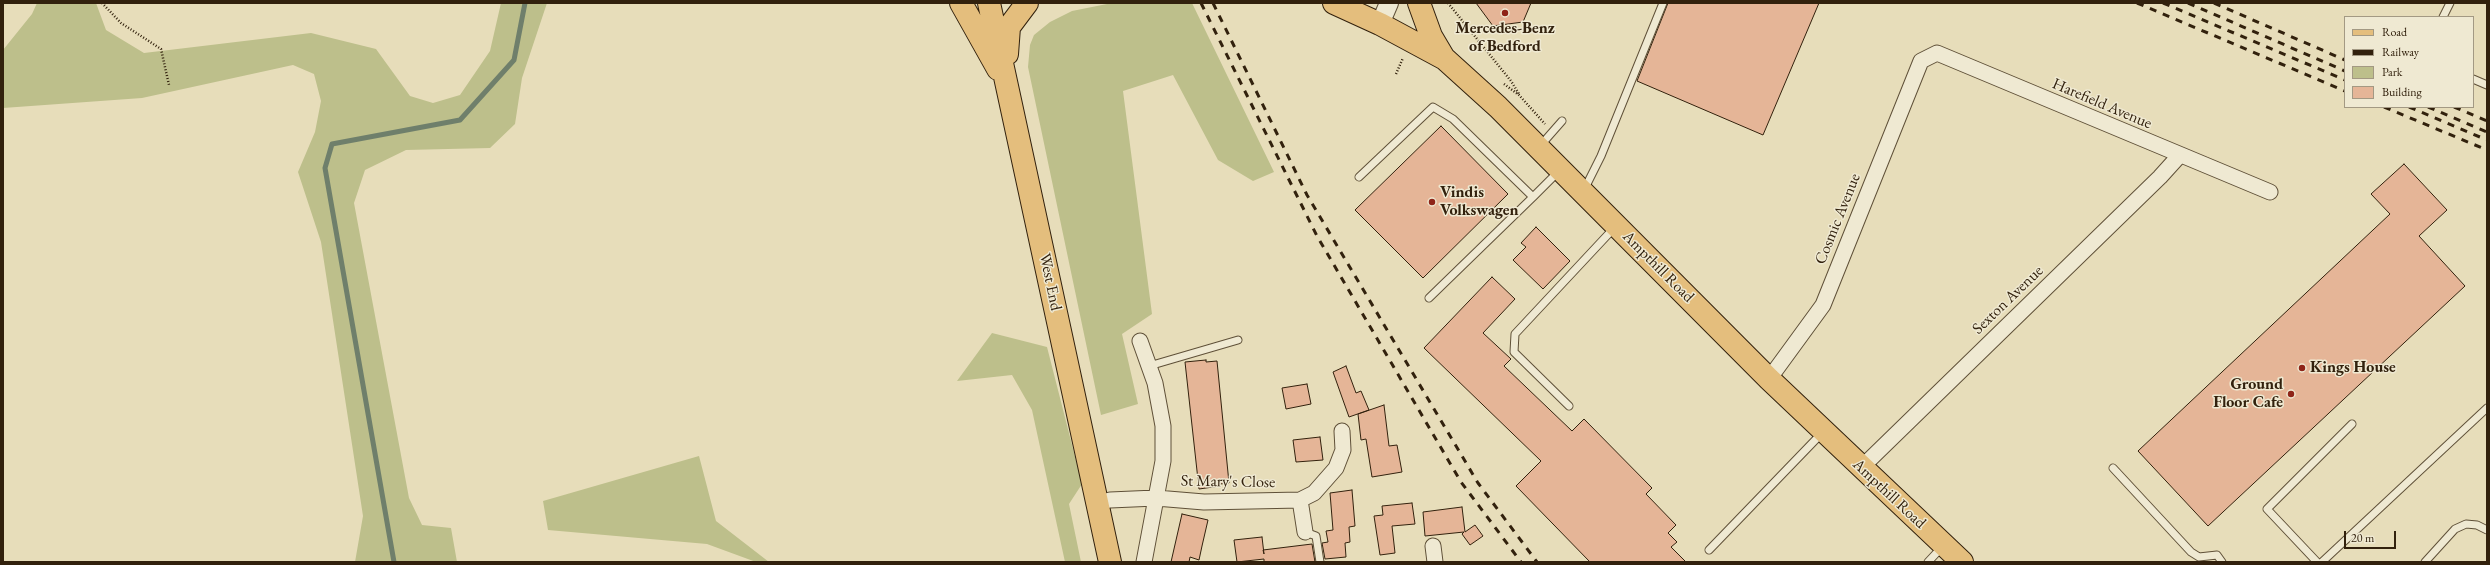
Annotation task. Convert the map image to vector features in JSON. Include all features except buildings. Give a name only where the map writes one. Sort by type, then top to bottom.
[{"type":"main road","points":[[961,3],[1007,85]]},
{"type":"main road","name":"West End","points":[[989,3],[1110,562]]},
{"type":"main road","points":[[1007,85],[1009,27],[1027,3]]},
{"type":"main road","name":"Ampthill Road","points":[[1334,3],[1380,24],[1445,58],[1498,107],[1769,379],[1861,468],[1962,562]]},
{"type":"main road","points":[[1420,3],[1431,36],[1445,58]]},
{"type":"street","points":[[1380,24],[1388,3]]},
{"type":"street","name":"Harefield Avenue","points":[[1920,61],[1937,54],[2179,156],[2270,192]]},
{"type":"street","name":"Cosmic Avenue","points":[[1769,379],[1823,305],[1920,61]]},
{"type":"street","name":"Sexton Avenue","points":[[1861,468],[2160,177],[2179,156]]},
{"type":"street","name":"St Mary's Close","points":[[1140,341],[1155,383],[1163,426],[1163,461],[1144,562]]},
{"type":"street","points":[[1305,532],[1300,500],[1314,493],[1336,468],[1343,450],[1342,431]]},
{"type":"street","points":[[1096,502],[1156,498]]},
{"type":"street","name":"St Mary's Close","points":[[1156,498],[1204,502],[1300,500]]},
{"type":"street","points":[[1433,546],[1435,562]]},
{"type":"lane","points":[[1583,192],[1602,156],[1663,3]]},
{"type":"lane","points":[[2444,16],[2450,3]]},
{"type":"lane","points":[[2474,79],[2487,85]]},
{"type":"lane","points":[[1359,177],[1433,107],[1454,119],[1533,197]]},
{"type":"lane","points":[[1539,148],[1562,121]]},
{"type":"lane","points":[[1429,298],[1560,170]]},
{"type":"lane","points":[[1569,406],[1514,352],[1515,334],[1616,225]]},
{"type":"lane","points":[[1149,366],[1238,340]]},
{"type":"lane","points":[[2322,562],[2487,408]]},
{"type":"lane","points":[[2317,562],[2266,508],[2352,424]]},
{"type":"lane","points":[[1709,550],[1824,431]]},
{"type":"lane","points":[[2113,468],[2191,552],[2200,557],[2217,556],[2222,562]]},
{"type":"lane","points":[[2424,562],[2454,530],[2460,526],[2466,524],[2477,525],[2487,530]]},
{"type":"lane","points":[[1305,532],[1316,536],[1320,562]]},
{"type":"lane","points":[[1928,562],[1944,545]]},
{"type":"path","points":[[102,3],[121,23],[161,49],[169,85]]},
{"type":"path","points":[[1448,3],[1511,81],[1519,95]]},
{"type":"green space","points":[[37,3],[96,3],[106,30],[144,53],[311,33],[376,49],[410,96],[433,103],[460,95],[490,51],[501,3],[547,3],[522,78],[515,124],[490,148],[406,150],[365,170],[354,203],[409,498],[422,525],[451,528],[457,562],[355,562],[363,516],[321,242],[298,172],[315,132],[321,101],[314,74],[293,65],[142,98],[3,108],[3,50],[32,14]]},
{"type":"green space","points":[[1112,3],[1192,3],[1274,172],[1253,181],[1218,160],[1173,75],[1123,91],[1152,314],[1122,334],[1138,404],[1101,415],[1028,67],[1030,45],[1034,35],[1050,22],[1072,11]]},
{"type":"green space","points":[[992,333],[1047,347],[1082,484],[1069,504],[1081,562],[1065,562],[1032,410],[1012,375],[957,381]]},
{"type":"green space","points":[[699,456],[716,521],[769,562],[756,562],[707,544],[548,530],[543,501]]},
{"type":"waterway","points":[[394,562],[325,168],[332,144],[460,120],[514,60],[525,3]]},
{"type":"railway","points":[[1201,3],[1317,236],[1461,482],[1521,562]]},
{"type":"railway","points":[[1213,3],[1307,195],[1478,483],[1537,562]]},
{"type":"railway","points":[[2137,3],[2344,91]]},
{"type":"railway","points":[[2163,3],[2344,80]]},
{"type":"railway","points":[[2188,3],[2344,71]]},
{"type":"railway","points":[[2214,3],[2344,60]]},
{"type":"railway","points":[[2386,108],[2487,150]]},
{"type":"railway","points":[[2411,108],[2487,140]]},
{"type":"railway","points":[[2430,108],[2487,132]]},
{"type":"railway","points":[[2456,108],[2487,121]]},
{"type":"place","name":"Mercedes-Benz of Bedford","points":[[1505,13]]},
{"type":"place","name":"Vindis Volkswagen","points":[[1432,202]]},
{"type":"place","name":"Kings House","points":[[2302,368]]},
{"type":"place","name":"Ground Floor Cafe","points":[[2291,394]]}]
